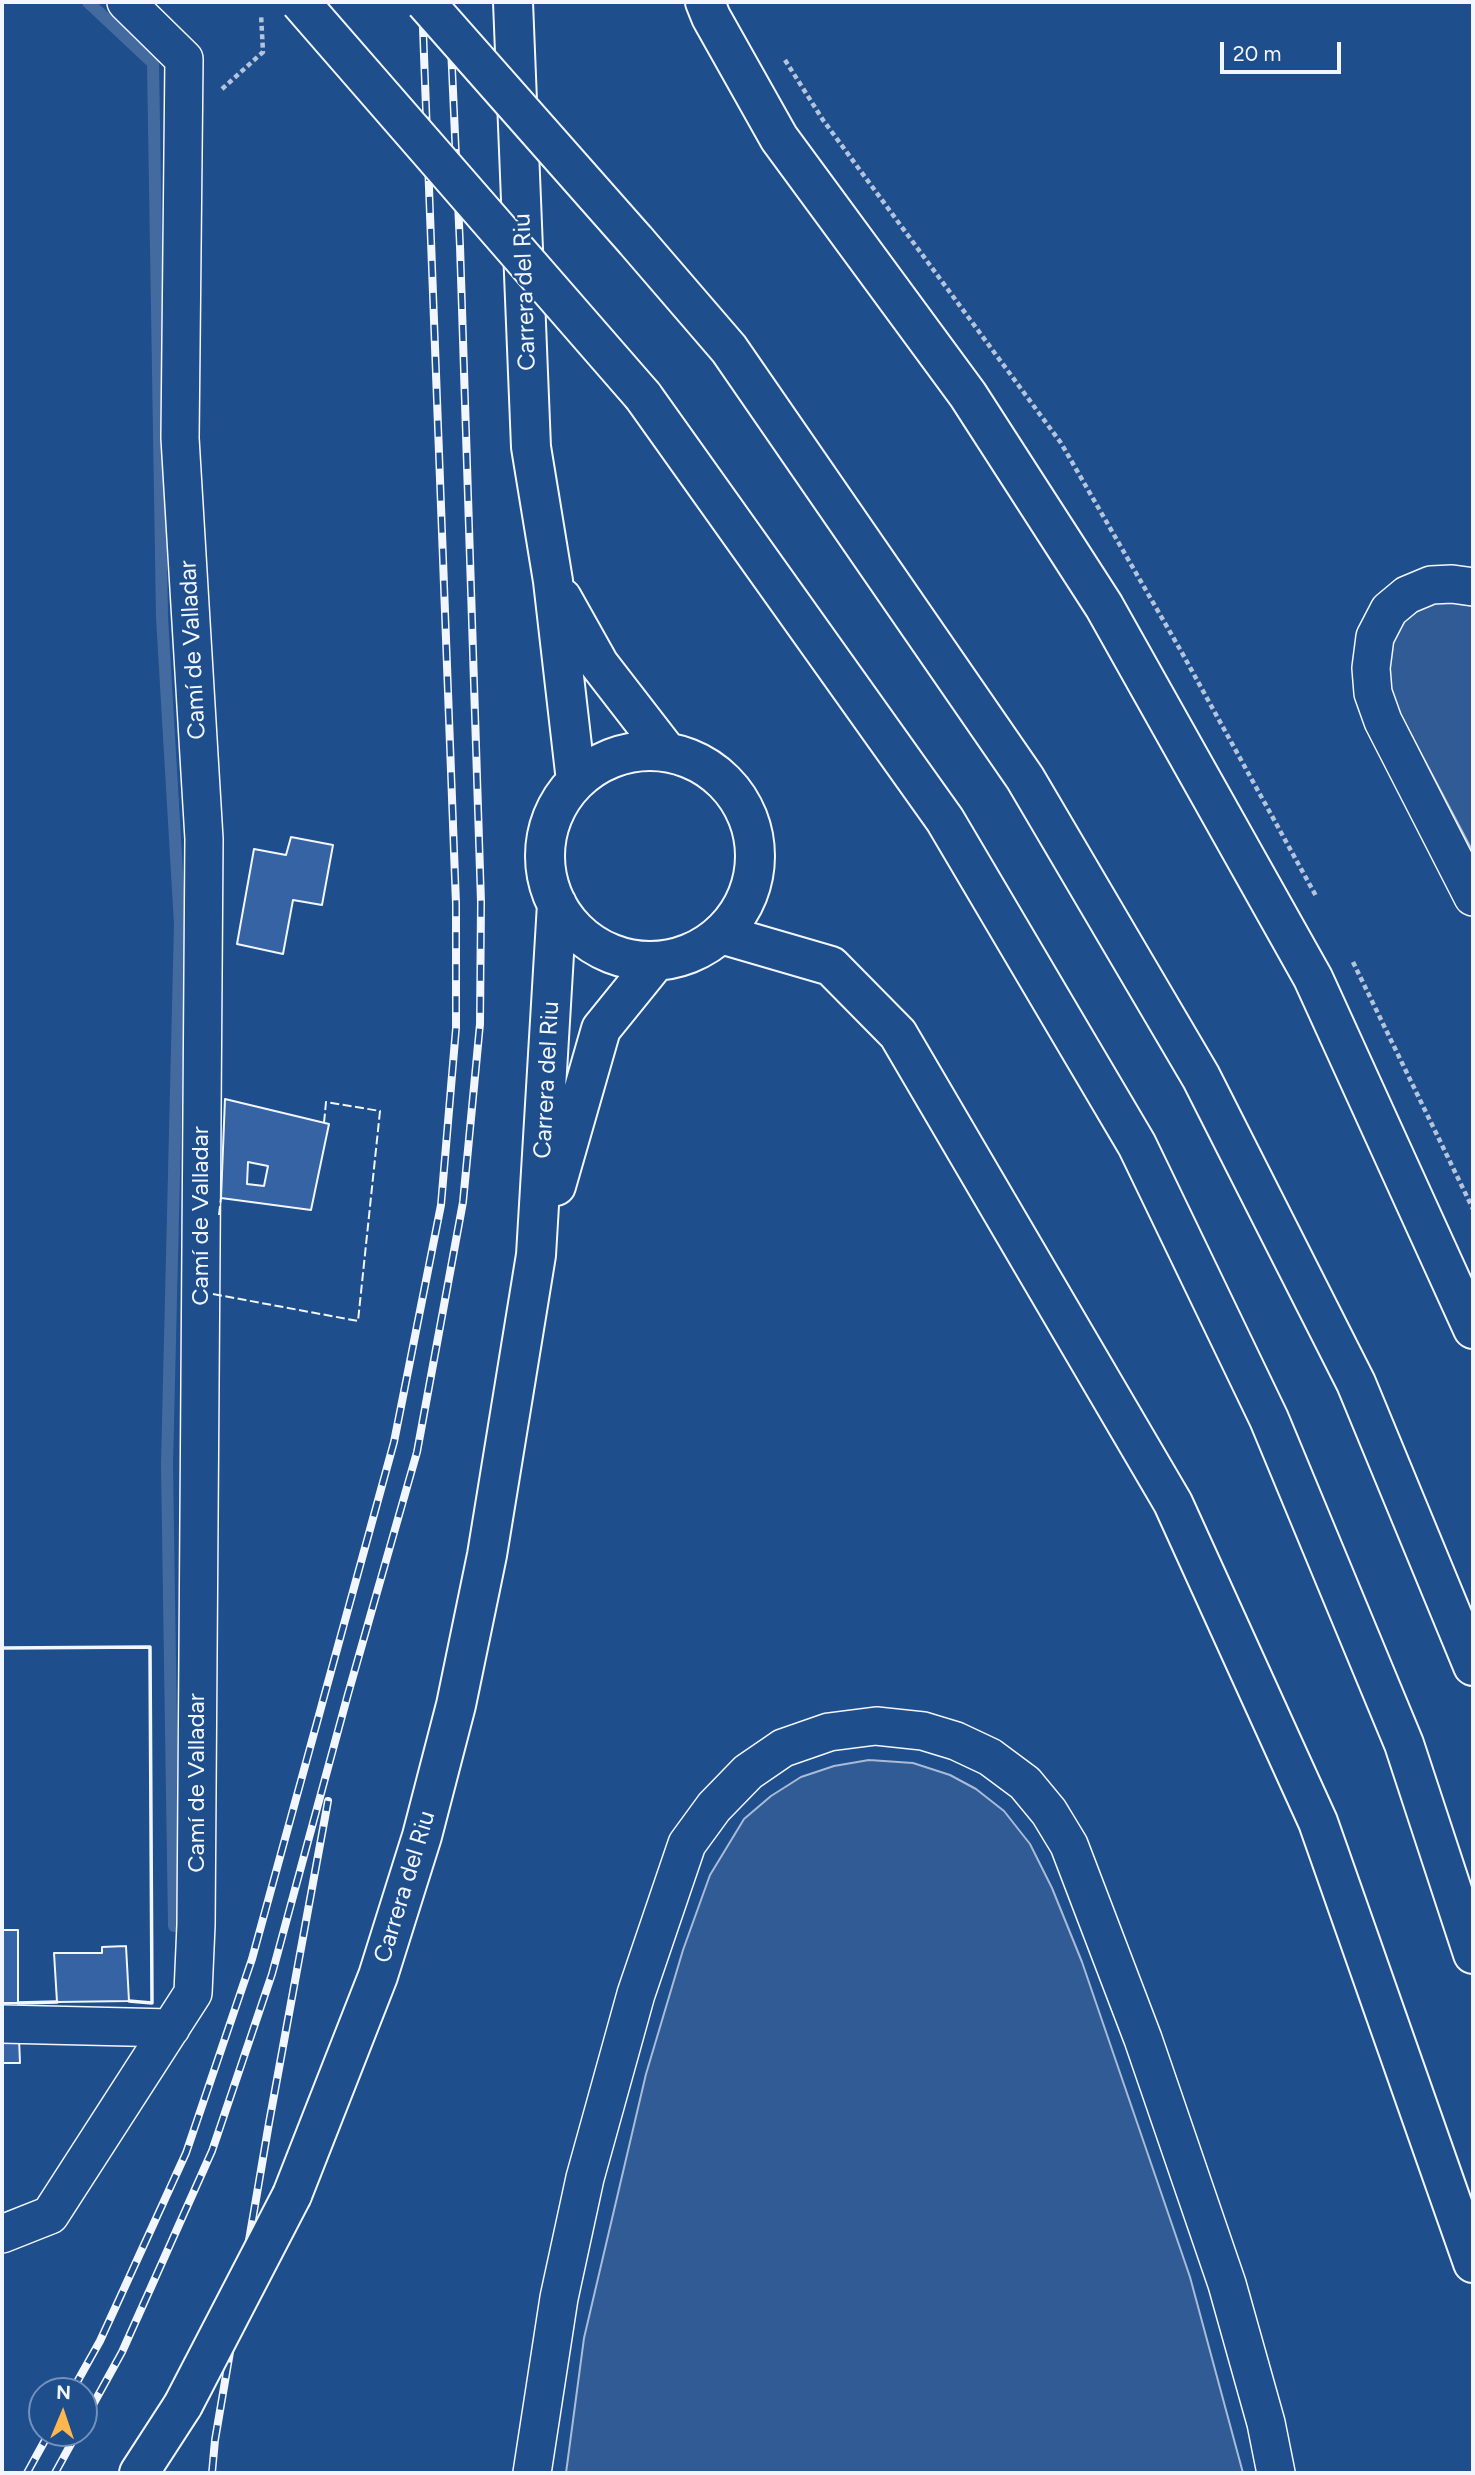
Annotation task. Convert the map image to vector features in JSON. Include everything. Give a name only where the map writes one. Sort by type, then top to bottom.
[{"type":"main road","points":[[300,2],[643,396],[945,820],[1138,1144],[1269,1419],[1404,1744],[1473,1954]]},
{"type":"main road","points":[[425,2],[729,349],[1017,767],[1201,1077],[1356,1383],[1473,1666]]},
{"type":"main road","name":"Carrera del Riu","points":[[513,2],[531,447],[553,581],[576,781]]},
{"type":"main road","points":[[705,2],[779,138],[968,396],[1104,606],[1313,978],[1473,1329]]},
{"type":"main road","name":"Carrera del Riu","points":[[553,581],[599,664],[667,752]]},
{"type":"main road","points":[[642,751],[667,752],[695,761],[720,777],[740,800],[752,826],[756,856],[752,885],[740,912],[721,934],[701,948],[656,961],[626,958],[598,947],[575,929],[557,904],[548,880],[545,853],[549,827],[560,803],[576,781],[596,766],[618,756],[642,751]]},
{"type":"main road","name":"Carrera del Riu","points":[[139,2473],[183,2404],[292,2195],[378,1976],[422,1836],[456,1705],[487,1555],[536,1255],[557,904]]},
{"type":"main road","points":[[721,934],[831,966],[898,1034],[1173,1503],[1318,1822],[1473,2263]]},
{"type":"main road","name":"Carrera del Riu","points":[[536,1255],[601,1029],[656,961]]},
{"type":"street","name":"Camí de Valladar","points":[[2,2234],[50,2215],[193,1993],[196,1924],[204,838],[180,438],[184,59],[127,2]]},
{"type":"street","points":[[1472,587],[1431,585],[1407,595],[1389,610],[1375,638],[1371,668],[1373,693],[1384,721],[1473,897]]},
{"type":"street","points":[[532,2473],[559,2298],[585,2178],[636,1993],[688,1844],[714,1807],[748,1772],[783,1748],[829,1732],[876,1726],[923,1731],[956,1741],[990,1757],[1025,1783],[1049,1812],[1069,1845],[1143,2039],[1227,2284],[1266,2423],[1276,2473]]},
{"type":"street","points":[[2,2024],[171,2028]]},
{"type":"path","points":[[260,2],[263,52]]},
{"type":"shaded area","points":[[1473,601],[1473,852],[1387,689],[1391,641],[1403,622],[1424,606],[1435,602]]},
{"type":"shaded area","points":[[869,1760],[913,1763],[950,1775],[976,1789],[1004,1811],[1030,1844],[1052,1888],[1082,1962],[1190,2277],[1243,2473],[566,2473],[584,2338],[646,2074],[683,1950],[710,1875],[744,1819],[771,1796],[801,1777],[834,1766]]},
{"type":"building","points":[[291,837],[333,845],[322,905],[293,900],[283,954],[237,944],[254,849],[286,855]]},
{"type":"building","points":[[225,1099],[329,1124],[311,1210],[221,1198]],"holes":[[[248,1162],[268,1166],[264,1186],[247,1184]]]},
{"type":"building","points":[[2,1930],[18,1930],[18,2003],[2,2003]]},
{"type":"building","points":[[126,1946],[129,2001],[57,2002],[54,1953],[102,1953],[102,1947]]},
{"type":"building","points":[[2,2038],[19,2038],[20,2063],[2,2063]]},
{"type":"waterway","points":[[88,2],[153,63],[162,617],[180,924],[167,1464],[174,1926]]},
{"type":"railway","points":[[80,2377],[100,2341],[186,2153],[252,1959],[394,1442],[441,1205],[456,1028],[456,904],[422,2]]},
{"type":"railway","points":[[98,2396],[122,2352],[212,2151],[272,1974],[417,1452],[463,1202],[480,1024],[481,902],[460,246],[449,2]]},
{"type":"railway","points":[[212,2473],[215,2440],[269,2123],[328,1801]]},
{"type":"railway","points":[[27,2473],[41,2447]]},
{"type":"railway","points":[[55,2473],[69,2447]]},
{"type":"fence","points":[[213,1294],[358,1321],[380,1111],[326,1102],[324,1123]]},
{"type":"fence","points":[[219,1215],[221,1198]]},
{"type":"wall","points":[[2,1648],[150,1647],[152,2003],[129,2001]]},
{"type":"wall","points":[[18,2003],[57,2002]]}]
